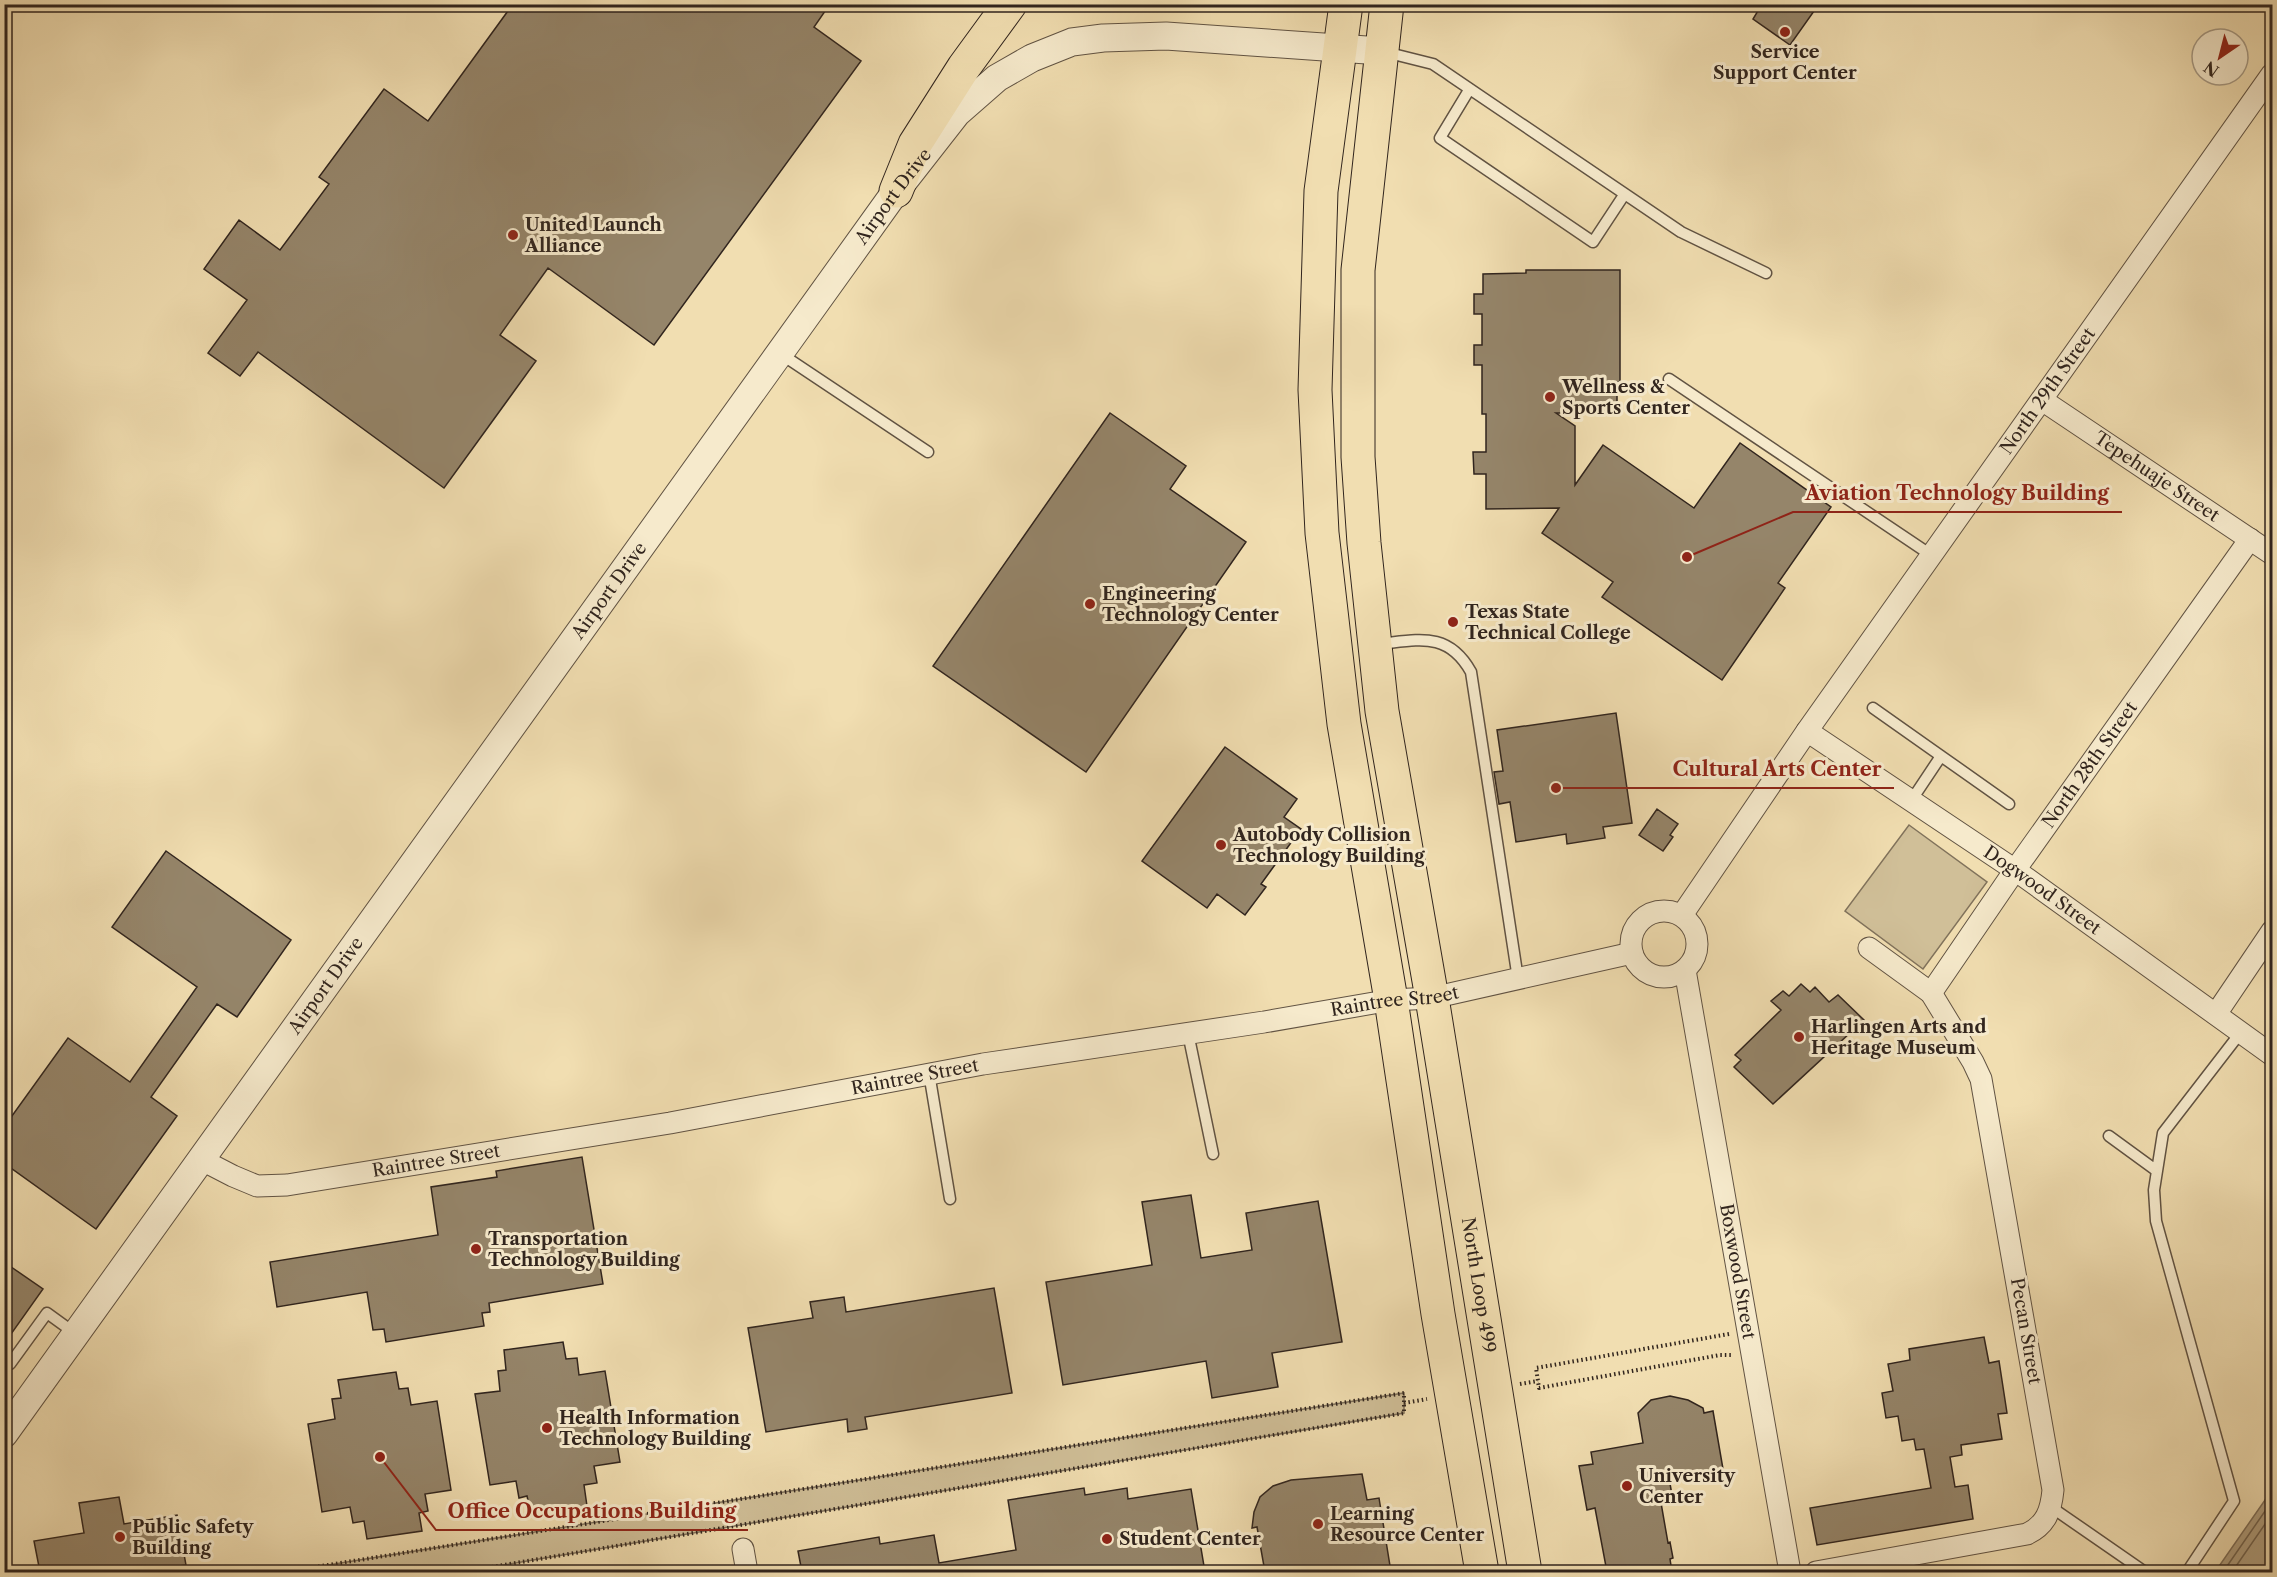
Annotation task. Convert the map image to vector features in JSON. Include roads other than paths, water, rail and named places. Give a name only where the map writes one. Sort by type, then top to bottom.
[{"type":"main road","points":[[896,190],[915,144],[964,67],[1010,4]]},
{"type":"main road","points":[[1346,4],[1321,191],[1315,390],[1322,533],[1344,724],[1391,1000],[1438,1314],[1482,1572]]},
{"type":"main road","name":"North Loop 499","points":[[1387,4],[1358,270],[1358,457],[1382,711],[1432,998],[1526,1572]]},
{"type":"street","name":"Airport Drive","points":[[4,1434],[12,1406],[76,1334],[896,190],[957,113],[997,78],[1032,58],[1072,42],[1103,38],[1166,36],[1381,51]]},
{"type":"street","name":"North 29th Street","points":[[1682,915],[1807,731],[2272,74]]},
{"type":"street","name":"Tepehuaje Street","points":[[2042,400],[2272,554]]},
{"type":"street","name":"North 28th Street","points":[[1931,993],[2014,870],[2250,538]]},
{"type":"street","name":"Dogwood Street","points":[[1807,731],[2014,870],[2272,1055]]},
{"type":"street","points":[[1666,910],[1682,915],[1693,927],[1698,942],[1695,958],[1685,970],[1670,977],[1654,976],[1640,967],[1632,954],[1631,938],[1638,923],[1650,914],[1666,910]]},
{"type":"street","points":[[2216,1014],[2272,932]]},
{"type":"street","name":"Pecan Street","points":[[1869,948],[1931,993],[1973,1062],[1980,1078],[2053,1490],[2051,1507]]},
{"type":"street","name":"Raintree Street","points":[[202,1160],[258,1186],[287,1185],[670,1123],[929,1074],[1391,1000],[1432,998],[1632,954]]},
{"type":"street","name":"Boxwood Street","points":[[1685,970],[1790,1572]]},
{"type":"street","points":[[1816,1572],[2027,1534],[2039,1528],[2047,1518],[2051,1507]]},
{"type":"street","points":[[743,1549],[747,1572]]},
{"type":"lane","points":[[1381,51],[1433,64],[1681,232],[1766,273]]},
{"type":"lane","points":[[1469,90],[1440,138],[1593,243],[1624,195]]},
{"type":"lane","points":[[780,354],[928,452]]},
{"type":"lane","points":[[1669,379],[1931,555]]},
{"type":"lane","points":[[1375,644],[1438,641],[1454,649],[1463,657],[1471,672],[1518,979]]},
{"type":"lane","points":[[1873,708],[2009,804]]},
{"type":"lane","points":[[1911,801],[1941,756]]},
{"type":"lane","points":[[2187,1572],[2234,1501],[2156,1221],[2154,1190],[2163,1133],[2241,1032]]},
{"type":"lane","points":[[1188,1033],[1213,1154]]},
{"type":"lane","points":[[929,1074],[950,1199]]},
{"type":"lane","points":[[2109,1136],[2157,1171]]},
{"type":"lane","points":[[10,1364],[47,1313],[76,1334]]},
{"type":"lane","points":[[2051,1507],[2145,1572]]},
{"type":"water","points":[[2272,1490],[2271,1572],[2215,1572]]},
{"type":"place","name":"Service Support Center","points":[[1785,32]]},
{"type":"place","name":"United Launch Alliance","points":[[513,235]]},
{"type":"place","name":"Wellness & Sports Center","points":[[1550,397]]},
{"type":"place","name":"Aviation Technology Building","points":[[1687,557]]},
{"type":"place","name":"Engineering Technology Center","points":[[1090,604]]},
{"type":"place","name":"Texas State Technical College","points":[[1453,622]]},
{"type":"place","name":"Cultural Arts Center","points":[[1556,788]]},
{"type":"place","name":"Autobody Collision Technology Building","points":[[1221,845]]},
{"type":"place","name":"Harlingen Arts and Heritage Museum","points":[[1799,1037]]},
{"type":"place","name":"Transportation Technology Building","points":[[476,1249]]},
{"type":"place","name":"Health Information Technology Building","points":[[547,1428]]},
{"type":"place","name":"Office Occupations Building","points":[[380,1457]]},
{"type":"place","name":"University Center","points":[[1627,1486]]},
{"type":"place","name":"Learning Resource Center","points":[[1318,1524]]},
{"type":"place","name":"Public Safety Building","points":[[120,1537]]},
{"type":"place","name":"Student Center","points":[[1107,1539]]}]
